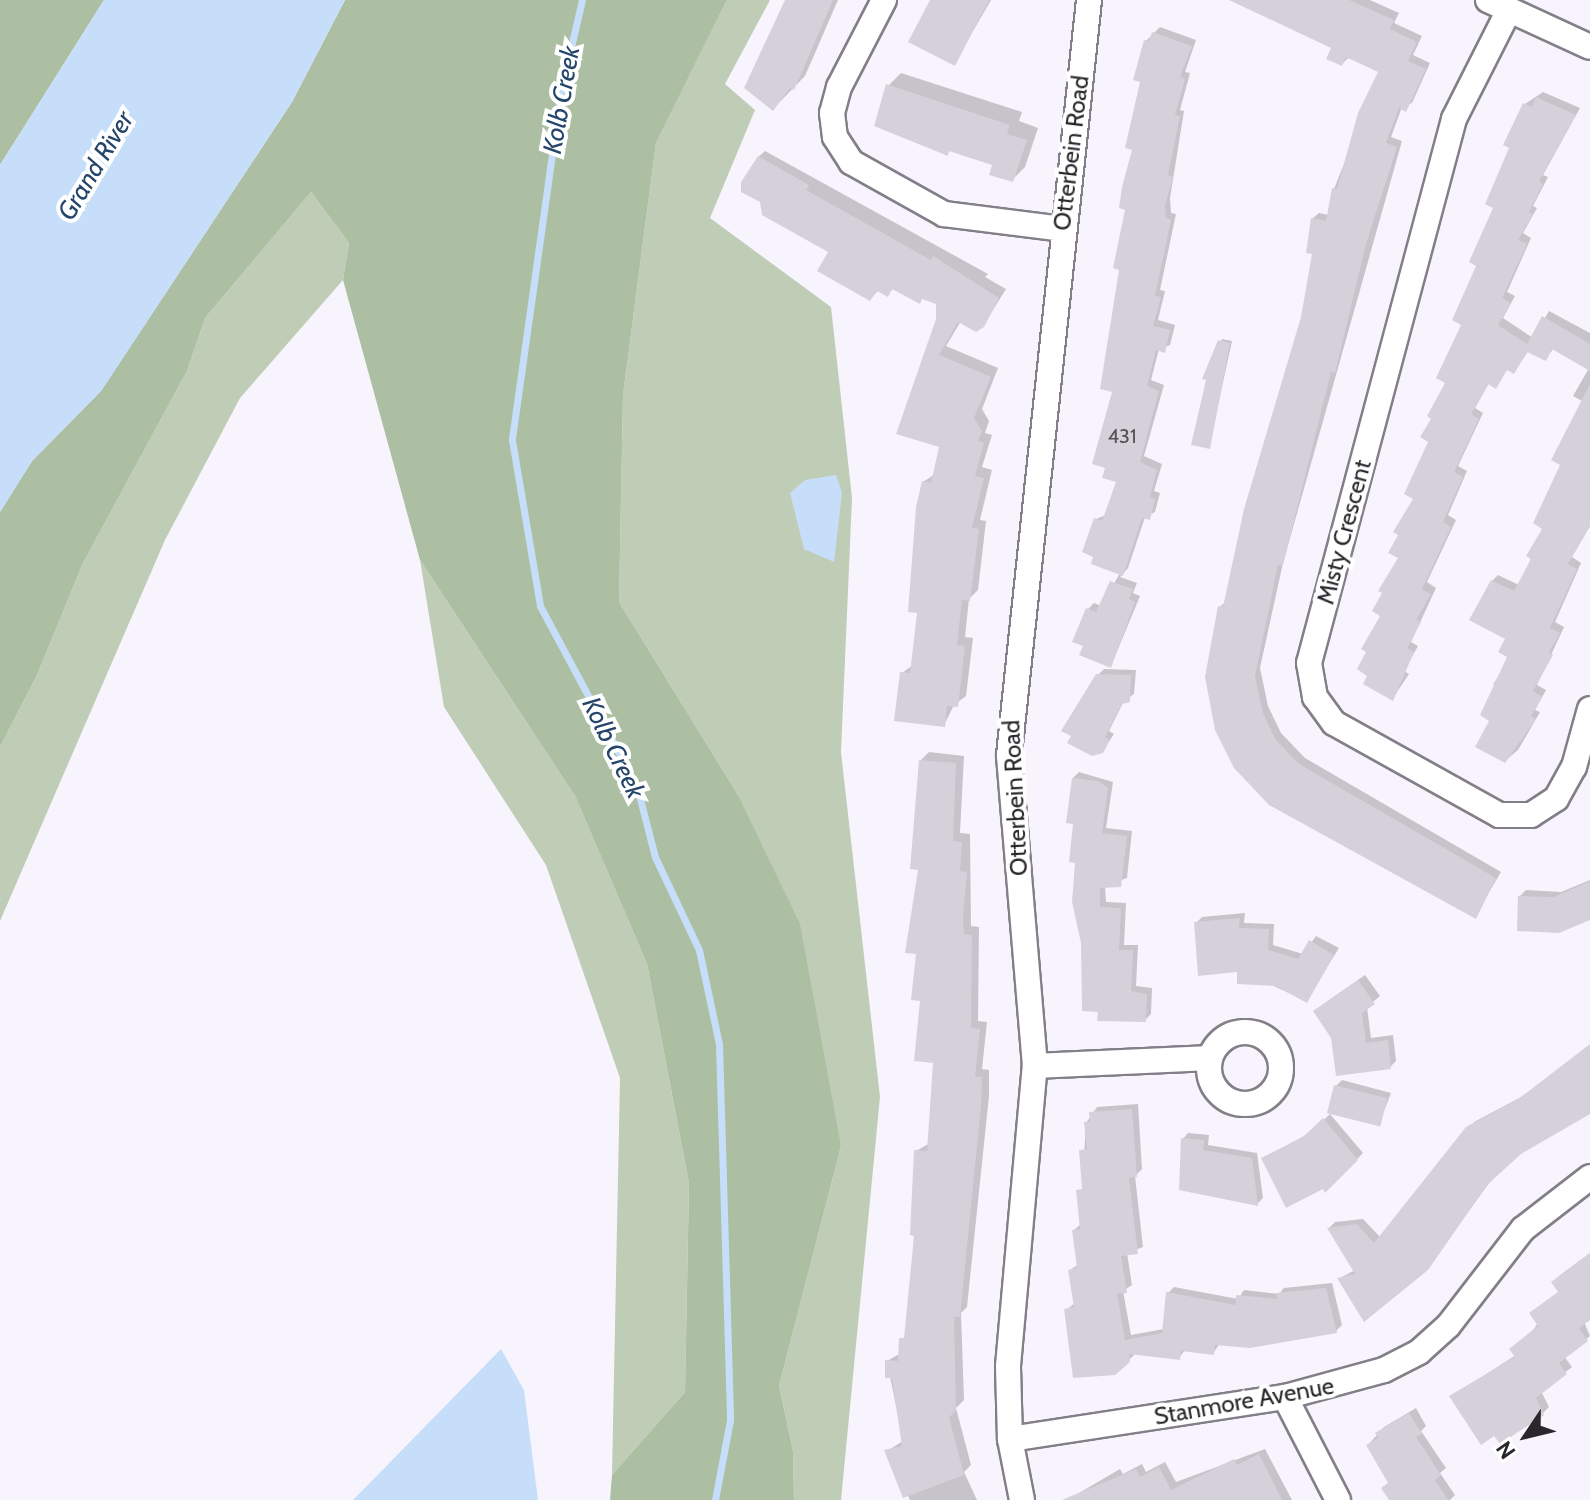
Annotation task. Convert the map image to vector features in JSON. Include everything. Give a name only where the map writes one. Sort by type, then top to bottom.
[{"type":"street","points":[[884,0],[839,87],[832,113],[835,137],[851,162],[944,214],[1062,229]]},
{"type":"street","name":"Otterbein Road","points":[[1022,1500],[1010,1439],[1008,1366],[1035,1066],[1009,755],[1062,229],[1089,0]]},
{"type":"street","points":[[1498,5],[1590,47]]},
{"type":"street","name":"Misty Crescent","points":[[1498,5],[1454,119],[1309,663],[1315,697],[1334,723],[1499,815],[1531,815],[1556,799],[1574,767],[1590,709]]},
{"type":"street","points":[[1035,1066],[1210,1058]]},
{"type":"street","name":"Stanmore Avenue","points":[[1010,1439],[1333,1388],[1419,1352],[1478,1291],[1523,1229],[1590,1177]]},
{"type":"street","points":[[1285,1397],[1338,1500]]},
{"type":"green space","points":[[0,0],[104,0],[0,165]]},
{"type":"green space","points":[[345,0],[727,0],[656,143],[623,395],[619,602],[738,795],[800,924],[841,1146],[779,1386],[793,1451],[794,1500],[610,1500],[612,1475],[685,1392],[689,1183],[647,964],[575,796],[420,560],[343,280],[349,243],[311,192],[205,318],[187,371],[83,563],[37,675],[0,747],[0,512],[32,461],[101,391],[292,102]]},
{"type":"green space","points":[[727,0],[770,0],[725,84],[755,110],[710,218],[831,307],[852,498],[841,752],[880,1097],[841,1500],[794,1500],[793,1451],[779,1386],[841,1146],[738,795],[619,602],[623,395],[656,143]]},
{"type":"green space","points":[[311,192],[349,243],[343,280],[240,398],[165,540],[0,921],[0,747],[37,675],[83,563],[187,371],[205,318]]},
{"type":"green space","points":[[420,560],[575,796],[647,964],[689,1183],[685,1392],[612,1475],[620,1078],[546,865],[444,707]]},
{"type":"water","name":"Grand River","points":[[104,0],[345,0],[292,102],[101,391],[32,461],[0,512],[0,165]]},
{"type":"water","points":[[836,475],[842,493],[834,562],[804,549],[790,493],[805,480]]},
{"type":"water","points":[[501,1349],[524,1390],[538,1500],[353,1500]]},
{"type":"building","points":[[785,0],[833,0],[794,90],[790,88],[773,111],[744,88]]},
{"type":"building","points":[[930,0],[989,0],[955,66],[908,42]]},
{"type":"building","points":[[1229,0],[1349,0],[1394,20],[1390,29],[1417,42],[1408,61],[1426,69],[1406,112],[1399,108],[1386,143],[1397,147],[1366,244],[1335,373],[1331,372],[1283,565],[1278,565],[1255,676],[1263,713],[1275,739],[1299,764],[1496,878],[1476,919],[1269,805],[1234,768],[1215,730],[1205,677],[1218,606],[1223,607],[1244,509],[1301,317],[1312,254],[1306,253],[1311,218],[1326,221],[1332,188],[1337,189],[1358,113],[1378,72],[1346,57],[1342,66],[1326,59],[1331,48]]},
{"type":"building","points":[[1152,32],[1192,46],[1180,77],[1185,79],[1175,115],[1180,116],[1168,175],[1173,177],[1165,205],[1166,218],[1171,220],[1155,296],[1161,297],[1153,326],[1170,330],[1165,353],[1156,350],[1147,386],[1159,391],[1140,462],[1157,470],[1150,497],[1155,499],[1150,520],[1142,518],[1123,576],[1091,564],[1093,557],[1082,552],[1094,518],[1102,521],[1116,482],[1102,478],[1105,468],[1092,464],[1112,392],[1100,389],[1119,270],[1113,268],[1125,210],[1119,208],[1132,150],[1125,148],[1140,82],[1133,80],[1144,40],[1149,41]]},
{"type":"building","points":[[886,84],[1010,125],[1007,134],[1027,140],[1013,182],[989,175],[992,165],[949,151],[948,156],[874,126]]},
{"type":"building","points":[[1536,97],[1576,115],[1539,181],[1543,184],[1529,212],[1533,214],[1518,240],[1527,244],[1502,298],[1511,303],[1498,325],[1527,344],[1542,316],[1590,344],[1590,371],[1552,349],[1546,361],[1527,352],[1514,374],[1507,370],[1496,389],[1488,384],[1471,414],[1479,419],[1454,472],[1463,477],[1443,522],[1451,527],[1422,589],[1431,594],[1416,620],[1421,622],[1407,648],[1414,652],[1393,701],[1363,684],[1367,676],[1357,669],[1366,652],[1361,649],[1380,616],[1372,611],[1382,593],[1378,591],[1398,558],[1388,553],[1398,535],[1393,532],[1413,499],[1404,494],[1428,442],[1420,437],[1431,419],[1427,416],[1445,383],[1436,378],[1461,325],[1452,320],[1476,266],[1469,262],[1493,208],[1485,204],[1509,148],[1503,145],[1523,103],[1532,107]]},
{"type":"building","points":[[758,156],[809,185],[806,190],[931,260],[933,256],[999,298],[984,327],[976,332],[958,322],[939,355],[991,377],[974,418],[982,431],[978,441],[984,443],[975,476],[984,478],[972,528],[979,529],[970,601],[962,600],[957,645],[965,646],[958,707],[947,706],[945,727],[894,721],[900,672],[910,673],[917,613],[908,612],[916,507],[922,481],[931,483],[939,447],[896,434],[936,319],[936,304],[922,299],[920,304],[892,289],[888,297],[877,291],[870,301],[817,271],[828,252],[762,215],[760,202],[741,192],[741,182]]},
{"type":"building","points":[[1218,340],[1230,343],[1210,449],[1191,445],[1206,380],[1202,379]]},
{"type":"building","points":[[1590,384],[1590,525],[1568,564],[1577,569],[1550,628],[1560,633],[1549,652],[1553,655],[1533,691],[1542,697],[1531,716],[1536,719],[1505,763],[1475,747],[1489,721],[1480,715],[1507,657],[1498,652],[1505,639],[1469,620],[1491,580],[1514,591],[1531,559],[1526,556],[1542,529],[1533,523],[1560,465],[1551,460]]},
{"type":"building","points":[[1110,581],[1133,589],[1129,599],[1135,602],[1111,668],[1079,655],[1083,646],[1072,642],[1086,608],[1096,612]]},
{"type":"building","points":[[1096,674],[1131,675],[1130,702],[1122,704],[1105,737],[1110,740],[1103,753],[1092,756],[1067,743],[1071,736],[1061,731]]},
{"type":"building","points":[[919,760],[956,763],[953,841],[962,842],[960,871],[967,872],[964,934],[972,935],[971,1028],[980,1029],[975,1077],[982,1077],[960,1317],[954,1317],[956,1411],[949,1417],[964,1475],[903,1498],[884,1450],[902,1446],[892,1378],[885,1378],[885,1360],[898,1361],[899,1338],[904,1338],[914,1236],[910,1235],[914,1150],[927,1151],[933,1063],[914,1061],[920,1001],[911,1000],[916,954],[905,953],[918,870],[910,869]]},
{"type":"building","points":[[1072,778],[1098,781],[1108,788],[1102,833],[1127,836],[1121,887],[1100,888],[1100,907],[1121,908],[1119,950],[1133,950],[1131,991],[1147,994],[1146,1022],[1097,1021],[1098,1012],[1082,1011],[1081,943],[1072,902],[1075,863],[1069,862],[1073,824],[1066,823]]},
{"type":"building","points":[[1590,881],[1590,920],[1559,933],[1517,931],[1518,896],[1554,897]]},
{"type":"building","points":[[1240,918],[1239,928],[1269,929],[1268,950],[1298,959],[1309,940],[1334,955],[1307,1003],[1276,986],[1237,984],[1237,972],[1198,976],[1194,922]]},
{"type":"building","points":[[1358,980],[1375,1004],[1362,1013],[1366,1043],[1388,1040],[1391,1069],[1336,1076],[1331,1038],[1313,1011]]},
{"type":"building","points":[[1590,1044],[1590,1114],[1521,1154],[1487,1185],[1428,1270],[1364,1322],[1337,1278],[1355,1274],[1327,1228],[1357,1224],[1374,1243],[1466,1127],[1517,1100]]},
{"type":"building","points":[[1334,1085],[1387,1098],[1380,1126],[1327,1113]]},
{"type":"building","points":[[1132,1109],[1137,1177],[1129,1178],[1138,1254],[1121,1256],[1127,1293],[1117,1294],[1125,1340],[1162,1333],[1166,1292],[1236,1305],[1236,1295],[1277,1299],[1276,1293],[1326,1288],[1337,1333],[1250,1348],[1215,1345],[1214,1355],[1181,1351],[1180,1360],[1129,1354],[1130,1362],[1115,1375],[1073,1378],[1064,1309],[1074,1307],[1068,1270],[1077,1268],[1072,1230],[1080,1229],[1076,1190],[1082,1189],[1079,1150],[1087,1149],[1084,1122],[1090,1122],[1089,1112]]},
{"type":"building","points":[[1323,1118],[1358,1160],[1325,1193],[1323,1189],[1286,1208],[1261,1158],[1303,1137]]},
{"type":"building","points":[[1181,1138],[1204,1140],[1203,1150],[1252,1158],[1258,1206],[1179,1190]]},
{"type":"building","points":[[1590,1253],[1590,1320],[1579,1328],[1588,1341],[1559,1363],[1567,1374],[1536,1398],[1544,1415],[1500,1444],[1494,1436],[1481,1445],[1449,1396],[1515,1357],[1509,1349],[1538,1326],[1529,1313],[1558,1292],[1551,1282]]},
{"type":"building","points":[[1409,1413],[1422,1434],[1416,1437],[1441,1475],[1435,1480],[1448,1500],[1389,1500],[1381,1488],[1388,1483],[1366,1445],[1378,1438],[1375,1433]]},
{"type":"building","points":[[1259,1454],[1282,1500],[1062,1500],[1136,1469],[1140,1477],[1159,1467],[1171,1490],[1234,1459],[1237,1465]]},
{"type":"waterway","name":"Kolb Creek","points":[[582,0],[561,90],[512,440],[540,606],[637,787],[655,857],[699,950],[719,1044],[730,1420],[715,1500]]}]
